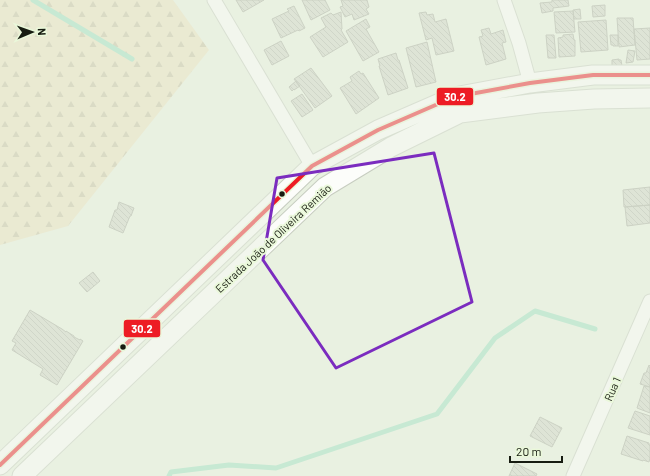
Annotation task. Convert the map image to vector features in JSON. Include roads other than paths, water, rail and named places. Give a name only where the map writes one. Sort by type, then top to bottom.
[{"type":"main road","points":[[0,465],[312,166],[378,130],[454,97],[530,83],[593,75],[650,75]]},
{"type":"main road","name":"Estrada João de Oliveira Remião","points":[[22,476],[325,187],[391,147],[460,113],[538,103],[594,99],[650,98]]},
{"type":"street","points":[[214,0],[312,166]]},
{"type":"street","points":[[504,0],[519,43],[530,83]]},
{"type":"street","name":"Rua 1","points":[[573,476],[650,301]]},
{"type":"waterway","points":[[33,0],[132,59]]},
{"type":"waterway","points":[[169,476],[171,472],[229,465],[276,468],[437,414],[495,338],[535,311],[595,329]]}]
